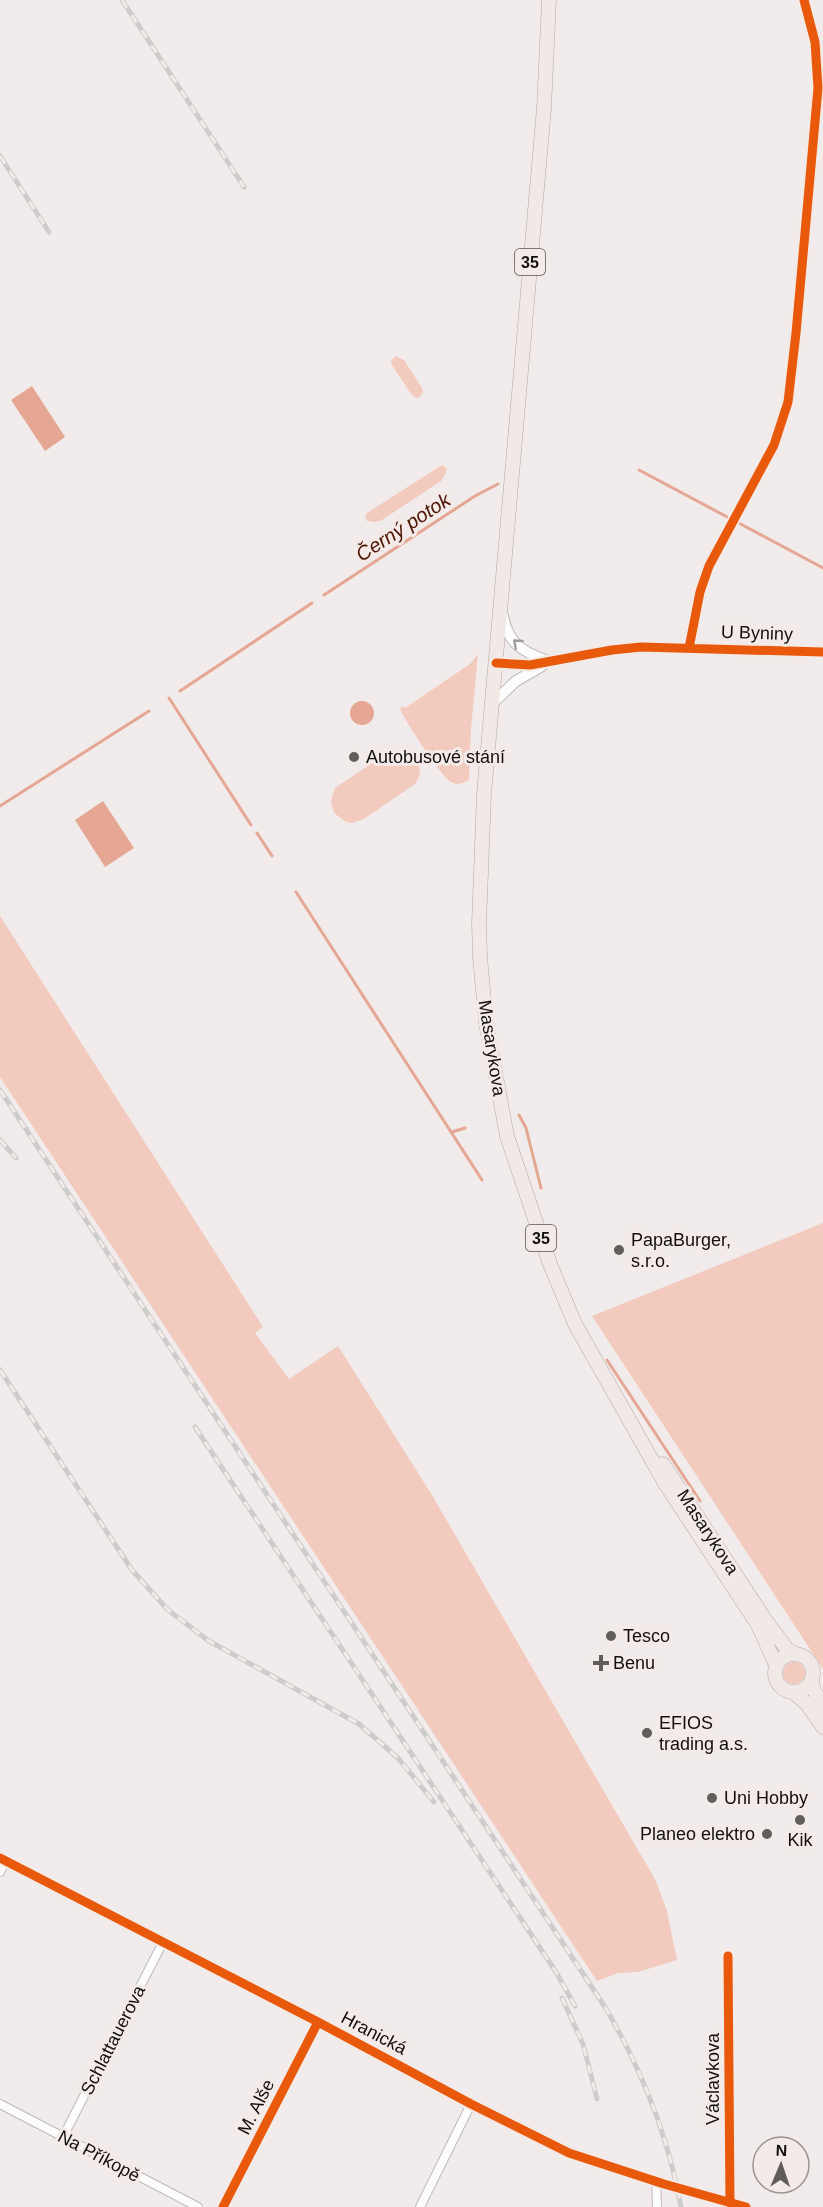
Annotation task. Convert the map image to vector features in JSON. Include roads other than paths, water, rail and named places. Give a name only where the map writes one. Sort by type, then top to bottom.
[{"type":"main road","name":"35","points":[[496,663],[544,108],[549,0]]},
{"type":"main road","name":"Masarykova","points":[[496,663],[484,794],[479,924],[482,990],[491,1056],[507,1137],[550,1264],[575,1324],[666,1485],[758,1625],[776,1665],[777,1683],[807,1704],[823,1727]]},
{"type":"main road","name":"Masarykova","points":[[624,1408],[766,1621],[787,1649],[806,1657],[811,1663],[813,1689],[823,1708]]},
{"type":"main road","points":[[776,1665],[784,1656],[795,1653]]},
{"type":"main road","points":[[794,1693],[804,1690],[812,1681]]},
{"type":"street","points":[[689,648],[700,592],[710,566],[774,445],[788,402],[818,88],[815,42],[804,0]]},
{"type":"street","points":[[501,609],[506,633],[512,640],[533,656],[551,663]]},
{"type":"street","name":"U Byniny","points":[[551,663],[612,650],[641,647],[823,652]]},
{"type":"street","points":[[496,663],[530,665],[551,663]]},
{"type":"street","points":[[492,704],[516,681],[551,663]]},
{"type":"street","points":[[0,1872],[3,1859]]},
{"type":"street","name":"Hranická","points":[[3,1859],[569,2153],[746,2207]]},
{"type":"street","name":"Schlattauerova","points":[[63,2137],[163,1942]]},
{"type":"street","name":"Václavkova","points":[[728,1956],[730,2203]]},
{"type":"street","name":"M. Alše","points":[[223,2207],[318,2022]]},
{"type":"street","name":"Na Příkopě","points":[[0,2104],[198,2207]]},
{"type":"street","points":[[420,2207],[471,2104]]},
{"type":"street","points":[[656,2181],[657,2207]]},
{"type":"waterway","name":"Černý potok","points":[[639,470],[731,519]]},
{"type":"waterway","name":"Černý potok","points":[[324,595],[475,496],[498,484]]},
{"type":"waterway","name":"Černý potok","points":[[737,522],[823,568]]},
{"type":"waterway","name":"Černý potok","points":[[180,691],[312,603]]},
{"type":"waterway","points":[[169,698],[251,825]]},
{"type":"waterway","name":"Černý potok","points":[[0,806],[149,711]]},
{"type":"waterway","points":[[257,833],[272,856]]},
{"type":"waterway","points":[[296,892],[482,1180]]},
{"type":"waterway","points":[[519,1115],[526,1128],[541,1188]]},
{"type":"waterway","points":[[452,1132],[465,1128]]},
{"type":"waterway","points":[[607,1360],[700,1501]]},
{"type":"railway","points":[[122,0],[244,187]]},
{"type":"railway","points":[[0,156],[49,232]]},
{"type":"railway","points":[[0,1090],[605,2007],[631,2055],[652,2104],[669,2154],[681,2207]]},
{"type":"railway","points":[[0,1140],[16,1158]]},
{"type":"railway","points":[[0,1370],[132,1570],[168,1610],[209,1641],[359,1724],[398,1758],[434,1802]]},
{"type":"railway","points":[[195,1427],[556,1972],[575,2006]]},
{"type":"railway","points":[[562,1998],[583,2044],[597,2099]]},
{"type":"place","name":"Autobusové stání","points":[[354,757]]},
{"type":"place","name":"PapaBurger, s.r.o.","points":[[619,1250]]},
{"type":"place","name":"Tesco","points":[[611,1636]]},
{"type":"place","name":"Benu","points":[[601,1663]]},
{"type":"place","name":"EFIOS trading a.s.","points":[[647,1733]]},
{"type":"place","name":"Uni Hobby","points":[[712,1798]]},
{"type":"place","name":"Kik","points":[[800,1820]]},
{"type":"place","name":"Planeo elektro","points":[[767,1834]]}]
